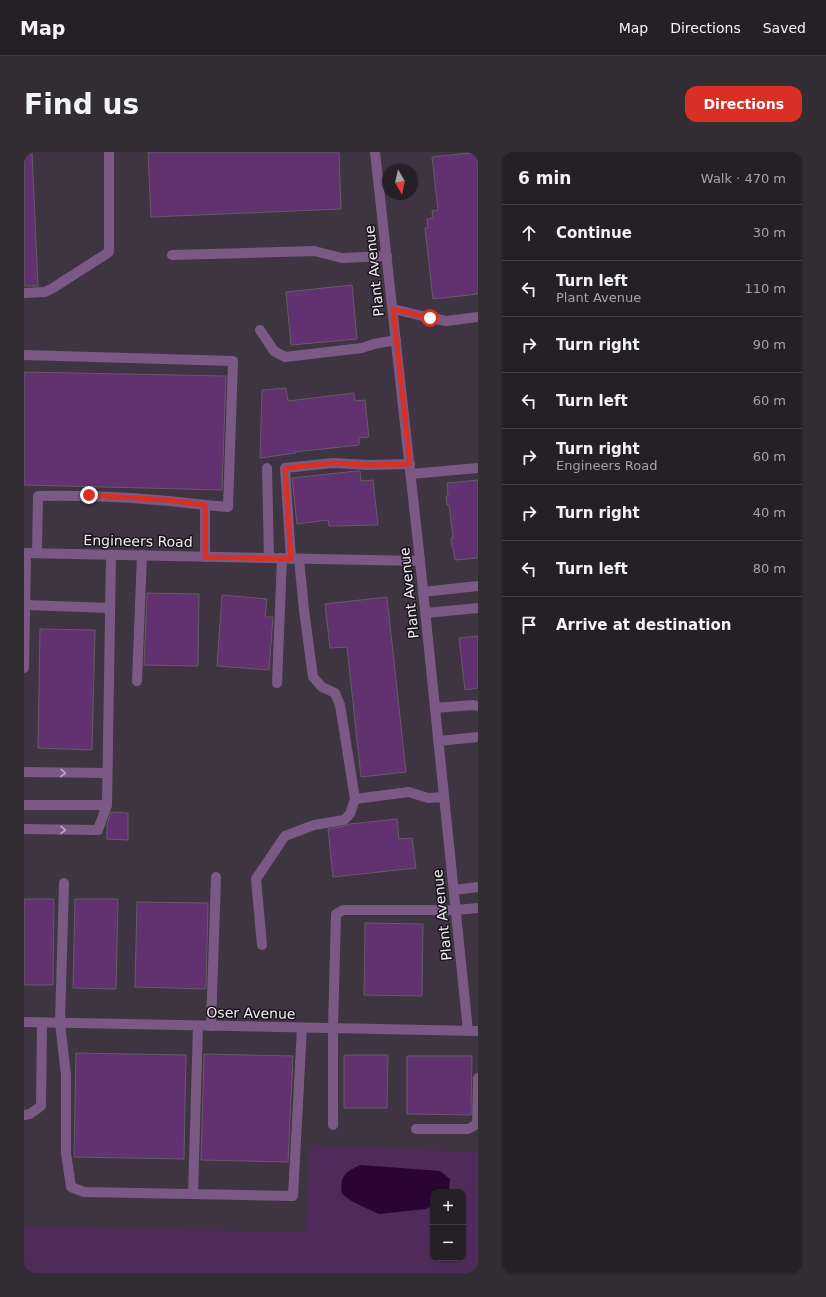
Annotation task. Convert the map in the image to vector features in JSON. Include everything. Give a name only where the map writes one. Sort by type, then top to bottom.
[{"type":"street","points":[[24,293],[45,292],[109,252],[110,152]]},
{"type":"street","name":"Plant Avenue","points":[[375,152],[424,592],[456,910],[473,1031]]},
{"type":"street","points":[[172,255],[314,251],[342,258],[387,256]]},
{"type":"street","points":[[393,309],[446,321],[478,316]]},
{"type":"street","points":[[260,330],[274,351],[285,357],[362,348],[396,340]]},
{"type":"street","points":[[24,355],[233,361],[228,507],[168,500],[89,495],[38,496],[37,553]]},
{"type":"street","points":[[277,683],[291,559],[285,468],[333,463],[410,469],[478,468]]},
{"type":"street","points":[[267,468],[269,558]]},
{"type":"street","points":[[205,505],[205,557]]},
{"type":"street","points":[[24,668],[25,553]]},
{"type":"street","name":"Engineers Road","points":[[25,553],[420,561]]},
{"type":"street","points":[[24,829],[98,830],[107,805],[111,555]]},
{"type":"street","points":[[137,681],[142,555]]},
{"type":"street","points":[[262,945],[256,879],[285,836],[314,825],[344,820],[350,814],[355,798],[340,705],[335,693],[322,687],[313,677],[304,610],[291,559]]},
{"type":"street","points":[[424,592],[478,586]]},
{"type":"street","points":[[25,605],[110,608]]},
{"type":"street","points":[[426,614],[478,608]]},
{"type":"street","points":[[435,708],[473,705],[478,706]]},
{"type":"street","points":[[438,741],[478,737]]},
{"type":"street","points":[[24,772],[107,773]]},
{"type":"street","points":[[355,798],[409,792],[428,798],[444,796]]},
{"type":"street","points":[[24,805],[107,805]]},
{"type":"street","points":[[211,1026],[216,877]]},
{"type":"street","points":[[64,883],[60,1023],[66,1076],[66,1153],[71,1187],[84,1192],[293,1196],[302,1028]]},
{"type":"street","points":[[454,890],[478,888]]},
{"type":"street","points":[[333,1125],[333,1028],[336,914],[343,910],[456,910],[478,908]]},
{"type":"street","name":"Oser Avenue","points":[[24,1022],[473,1031]]},
{"type":"street","points":[[24,1115],[30,1114],[41,1106],[42,1023]]},
{"type":"street","points":[[194,1194],[198,1026]]},
{"type":"street","points":[[416,1129],[468,1129],[477,1124],[478,1078]]},
{"type":"shaded area","points":[[24,152],[478,152],[478,1272],[24,1258]]},
{"type":"shaded area","points":[[310,1145],[478,1152],[478,1273],[24,1273],[24,1227],[306,1232]]},
{"type":"shaded area","points":[[360,1165],[440,1171],[450,1179],[449,1189],[430,1189],[430,1207],[426,1209],[379,1214],[353,1202],[342,1194],[344,1175]]},
{"type":"building","points":[[24,152],[32,152],[38,286],[24,286]]},
{"type":"building","points":[[148,152],[339,152],[341,209],[151,217]]},
{"type":"building","points":[[478,152],[478,294],[433,299],[425,228],[428,228],[427,219],[433,218],[432,211],[438,210],[432,157]]},
{"type":"building","points":[[352,285],[357,339],[291,345],[286,292]]},
{"type":"building","points":[[24,372],[226,376],[222,490],[24,485]]},
{"type":"building","points":[[286,388],[288,401],[354,393],[355,401],[365,400],[369,437],[359,438],[359,445],[295,452],[296,453],[260,458],[262,390]]},
{"type":"building","points":[[360,471],[361,481],[373,480],[378,525],[329,526],[328,520],[297,524],[292,478]]},
{"type":"building","points":[[478,480],[478,558],[455,560],[451,538],[453,538],[449,505],[447,505],[446,496],[448,496],[447,483]]},
{"type":"building","points":[[147,593],[199,594],[198,666],[144,665]]},
{"type":"building","points":[[222,595],[267,599],[265,617],[273,617],[269,670],[217,666]]},
{"type":"building","points":[[387,597],[406,772],[361,777],[347,647],[330,648],[325,604]]},
{"type":"building","points":[[40,629],[95,630],[92,750],[38,748]]},
{"type":"building","points":[[478,636],[478,688],[465,690],[459,638]]},
{"type":"building","points":[[111,812],[128,813],[128,840],[107,839],[107,824]]},
{"type":"building","points":[[397,819],[399,839],[412,838],[416,868],[333,877],[328,829],[350,824]]},
{"type":"building","points":[[24,899],[54,899],[53,985],[24,985]]},
{"type":"building","points":[[75,899],[118,899],[116,989],[73,988]]},
{"type":"building","points":[[137,902],[208,903],[206,989],[135,987]]},
{"type":"building","points":[[365,923],[423,924],[422,996],[364,995]]},
{"type":"building","points":[[76,1053],[186,1055],[184,1159],[74,1157]]},
{"type":"building","points":[[204,1054],[293,1056],[288,1162],[201,1160]]},
{"type":"building","points":[[344,1055],[388,1055],[387,1108],[344,1108]]},
{"type":"building","points":[[407,1056],[472,1056],[471,1115],[407,1114]]},
{"type":"route","points":[[89,495],[168,500],[205,505],[205,557],[291,559],[285,468],[298,465],[333,463],[368,465],[410,464],[393,309],[430,318]]}]
